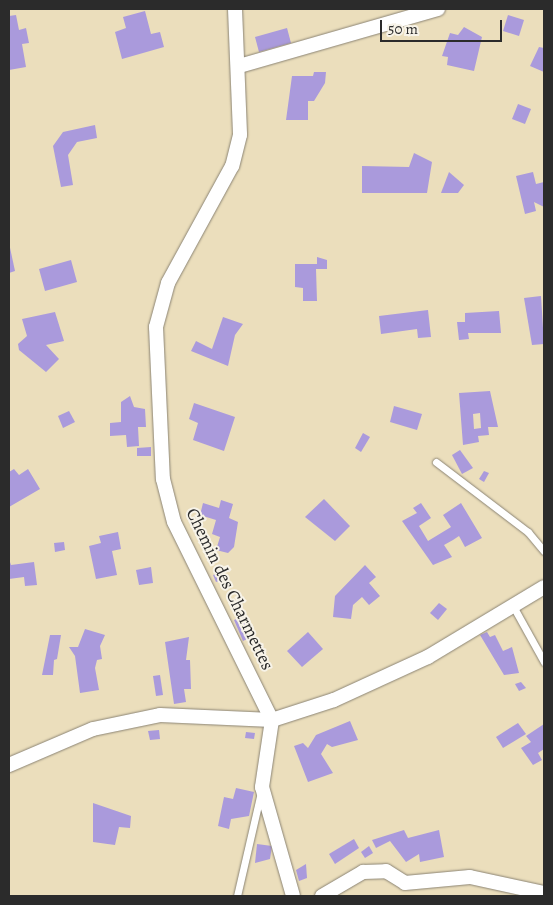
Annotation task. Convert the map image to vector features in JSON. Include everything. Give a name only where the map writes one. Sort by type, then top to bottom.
[{"type":"street","name":"Chemin des Charmettes","points":[[235,9],[239,66],[240,135],[232,166],[168,283],[156,327],[163,479],[174,522],[272,720]]},
{"type":"street","points":[[239,66],[438,9]]},
{"type":"street","points":[[9,765],[92,729],[160,715],[272,720],[334,700],[428,657],[544,587]]},
{"type":"street","points":[[272,720],[262,787],[293,896]]},
{"type":"street","points":[[322,896],[363,872],[386,871],[406,883],[470,877],[544,893]]},
{"type":"lane","points":[[436,462],[528,532],[544,551]]},
{"type":"lane","points":[[513,606],[544,662]]},
{"type":"lane","points":[[237,896],[262,787]]},
{"type":"building","points":[[145,11],[151,34],[160,32],[164,47],[122,59],[115,32],[126,28],[123,17]]},
{"type":"building","points":[[16,15],[19,30],[26,28],[29,43],[22,44],[26,67],[9,70],[9,16]]},
{"type":"building","points":[[508,15],[524,20],[519,36],[503,31]]},
{"type":"building","points":[[464,27],[482,37],[474,71],[447,65],[448,57],[442,56],[450,33],[458,35]]},
{"type":"building","points":[[287,28],[291,43],[259,52],[255,37]]},
{"type":"building","points":[[539,47],[544,48],[544,72],[530,66]]},
{"type":"building","points":[[314,72],[326,72],[325,83],[314,101],[308,101],[308,120],[286,120],[292,76],[313,76]]},
{"type":"building","points":[[518,104],[531,109],[525,124],[512,119]]},
{"type":"building","points":[[95,125],[97,138],[77,142],[68,155],[73,185],[61,187],[53,146],[63,132]]},
{"type":"building","points":[[414,153],[432,162],[427,193],[362,193],[362,166],[409,167]]},
{"type":"building","points":[[449,172],[464,185],[458,193],[441,193]]},
{"type":"building","points":[[533,172],[536,184],[544,182],[544,207],[534,202],[536,211],[525,214],[516,176]]},
{"type":"building","points":[[9,243],[15,271],[9,273]]},
{"type":"building","points":[[317,257],[327,260],[327,269],[316,269],[317,301],[303,301],[303,288],[295,287],[295,264],[317,264]]},
{"type":"building","points":[[71,260],[77,282],[45,291],[39,269]]},
{"type":"building","points":[[541,296],[544,344],[532,345],[524,298]]},
{"type":"building","points":[[428,310],[431,337],[418,338],[417,329],[381,334],[379,316]]},
{"type":"building","points":[[499,311],[501,333],[468,333],[469,339],[459,340],[457,322],[465,322],[465,313]]},
{"type":"building","points":[[55,312],[64,341],[46,345],[59,359],[46,372],[19,350],[18,344],[27,336],[22,319]]},
{"type":"building","points":[[223,317],[243,324],[235,335],[228,366],[191,351],[196,341],[212,349]]},
{"type":"building","points":[[490,391],[498,427],[488,427],[489,435],[478,436],[479,442],[463,445],[459,393]],"holes":[[[480,413],[481,428],[474,429],[473,414]]]},
{"type":"building","points":[[130,396],[134,407],[145,409],[146,427],[138,427],[139,446],[127,447],[126,435],[110,436],[110,423],[121,422],[121,402]]},
{"type":"building","points":[[194,403],[235,417],[224,451],[193,440],[198,423],[189,419]]},
{"type":"building","points":[[394,406],[422,414],[417,430],[390,422]]},
{"type":"building","points":[[69,411],[75,422],[63,428],[58,416]]},
{"type":"building","points":[[363,433],[370,437],[361,452],[355,448]]},
{"type":"building","points":[[151,447],[151,456],[137,456],[137,448]]},
{"type":"building","points":[[460,450],[473,468],[462,474],[452,455]]},
{"type":"building","points":[[14,469],[19,475],[28,469],[40,489],[9,507],[9,472]]},
{"type":"building","points":[[484,471],[489,473],[484,482],[479,479]]},
{"type":"building","points":[[324,499],[350,526],[335,541],[305,517]]},
{"type":"building","points":[[221,500],[233,504],[229,518],[238,522],[234,547],[228,553],[216,550],[220,537],[212,534],[216,520],[200,515],[203,503],[219,508]]},
{"type":"building","points":[[421,503],[431,518],[419,526],[428,541],[451,527],[443,515],[461,503],[482,538],[465,547],[459,536],[444,545],[452,557],[433,565],[402,521],[417,513],[413,508]]},
{"type":"building","points":[[118,532],[121,549],[112,551],[117,575],[96,579],[89,546],[101,543],[99,536]]},
{"type":"building","points":[[64,542],[65,550],[55,552],[54,543]]},
{"type":"building","points":[[9,559],[11,565],[34,562],[37,585],[25,586],[24,577],[9,579]]},
{"type":"building","points":[[365,565],[376,577],[369,583],[380,596],[369,605],[362,597],[353,605],[351,619],[333,617],[335,596]]},
{"type":"building","points":[[151,567],[153,583],[139,585],[136,570]]},
{"type":"building","points":[[220,573],[223,580],[216,582],[213,575]]},
{"type":"building","points":[[439,603],[447,609],[438,620],[430,613]]},
{"type":"building","points":[[246,615],[255,635],[243,641],[234,620]]},
{"type":"building","points":[[85,629],[105,635],[100,646],[102,659],[97,660],[95,668],[99,690],[80,693],[75,656],[69,647],[78,647]]},
{"type":"building","points":[[308,632],[323,649],[302,667],[287,651]]},
{"type":"building","points":[[487,632],[490,637],[495,635],[503,651],[512,647],[519,673],[504,675],[480,635]]},
{"type":"building","points":[[50,635],[61,635],[57,659],[54,660],[53,675],[42,675]]},
{"type":"building","points":[[189,637],[186,660],[190,660],[191,689],[184,689],[186,702],[174,704],[165,642]]},
{"type":"building","points":[[160,675],[163,695],[156,696],[153,676]]},
{"type":"building","points":[[521,682],[526,688],[519,691],[515,684]]},
{"type":"building","points":[[350,721],[358,740],[332,747],[327,744],[321,754],[333,773],[308,782],[294,746],[303,743],[308,748],[316,735]]},
{"type":"building","points":[[518,723],[526,734],[503,748],[496,737]]},
{"type":"building","points":[[544,724],[544,749],[538,753],[542,760],[533,765],[521,748],[531,742],[526,736]]},
{"type":"building","points":[[159,730],[160,739],[150,740],[148,731]]},
{"type":"building","points":[[246,732],[255,733],[254,739],[245,738]]},
{"type":"building","points":[[236,788],[254,792],[249,816],[231,819],[229,829],[218,826],[224,797],[233,799]]},
{"type":"building","points":[[93,803],[131,816],[130,828],[119,827],[115,845],[93,842]]},
{"type":"building","points":[[404,830],[408,838],[439,830],[444,857],[420,862],[419,854],[406,862],[390,841],[376,848],[372,840]]},
{"type":"building","points":[[354,839],[359,848],[335,864],[329,854]]},
{"type":"building","points":[[257,844],[272,846],[270,859],[255,863]]},
{"type":"building","points":[[369,846],[373,853],[365,858],[361,852]]},
{"type":"building","points":[[306,864],[307,878],[299,881],[296,870]]}]
